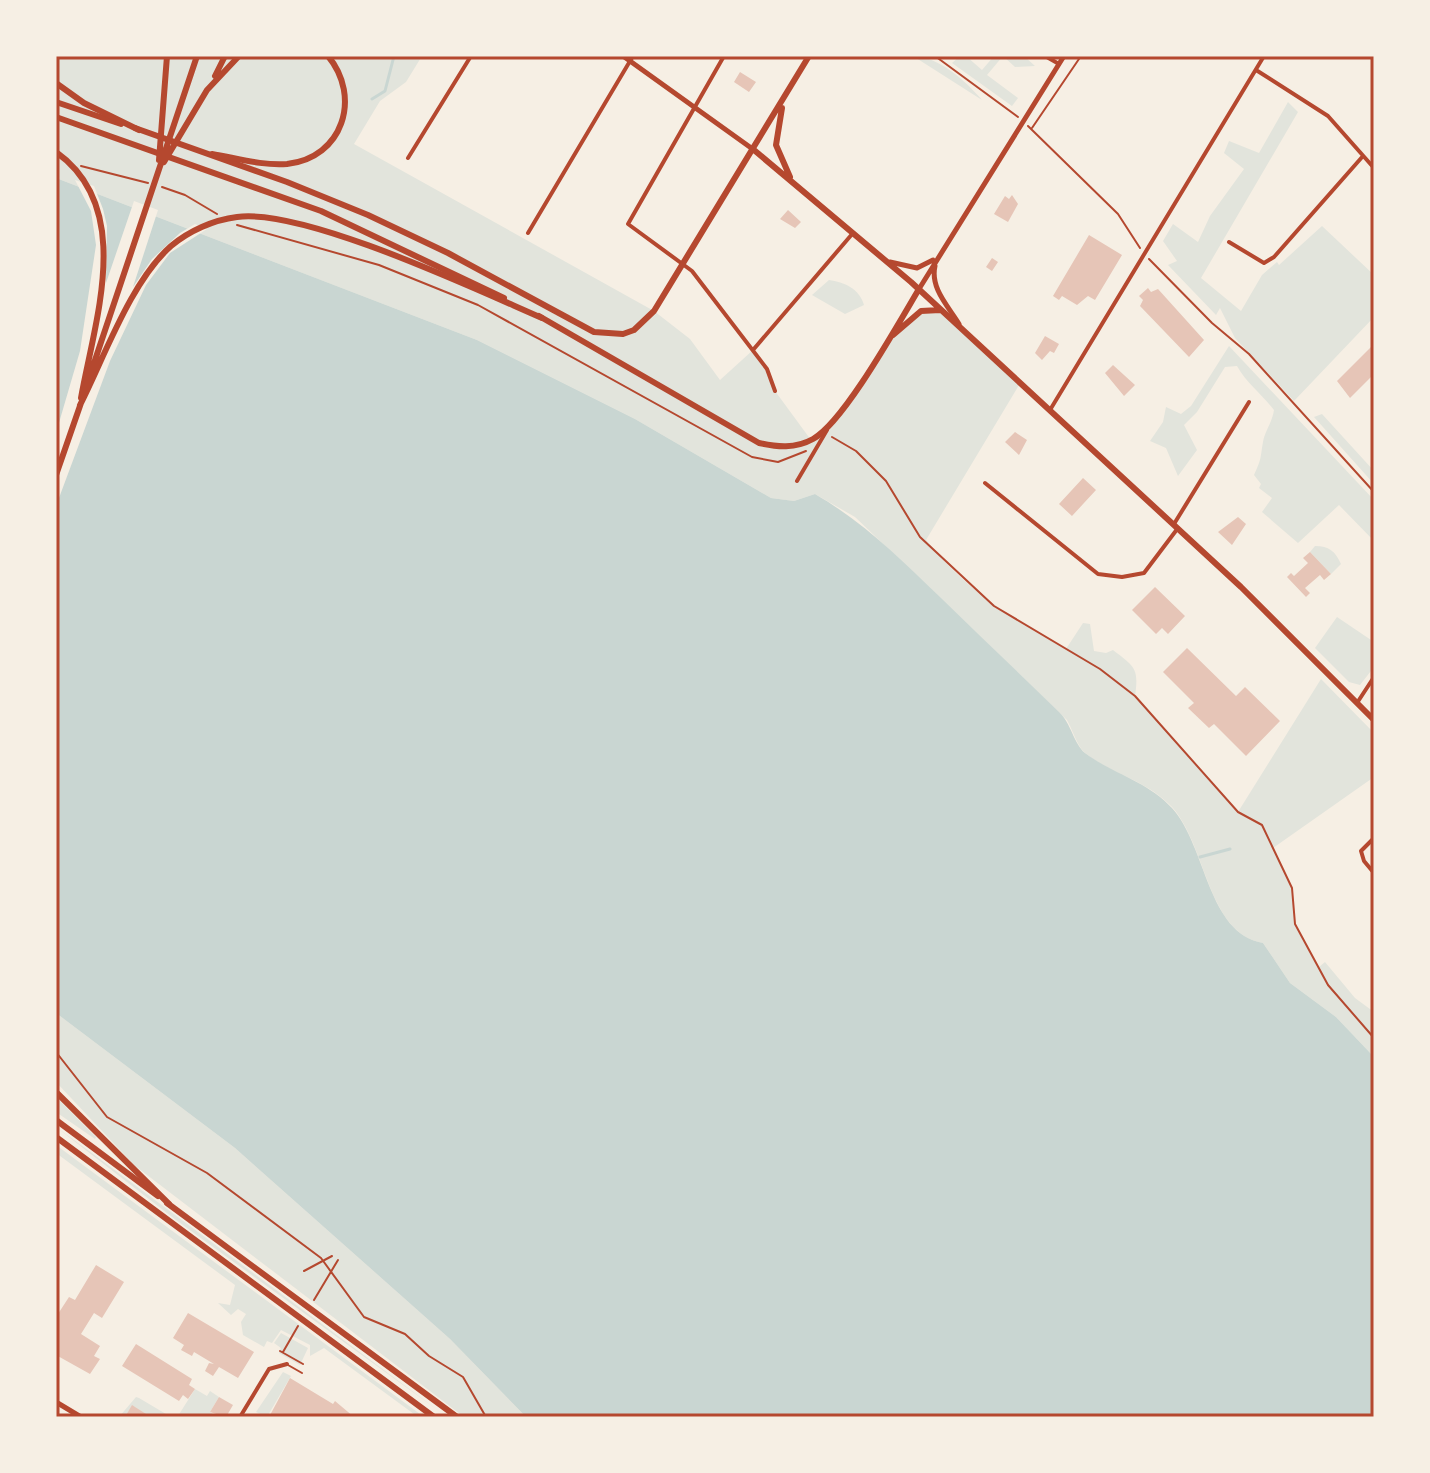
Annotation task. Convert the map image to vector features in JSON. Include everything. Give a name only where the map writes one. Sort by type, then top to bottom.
[{"type":"main road","points":[[158,172],[167,56]]},
{"type":"main road","points":[[56,475],[197,56]]},
{"type":"main road","points":[[158,172],[195,113],[225,56]]},
{"type":"main road","points":[[207,90],[239,56]]},
{"type":"main road","points":[[212,154],[285,164],[302,161],[328,146],[338,135],[347,106],[342,76],[328,56]]},
{"type":"main road","points":[[623,56],[632,58],[754,150],[888,261],[1176,526],[1374,720]]},
{"type":"main road","points":[[56,102],[212,154],[395,227],[602,334],[623,334],[645,322],[754,150],[809,56]]},
{"type":"main road","points":[[56,117],[321,211],[400,246],[542,318],[759,443],[777,447],[795,446],[812,440],[828,428],[1064,56]]},
{"type":"main road","points":[[56,83],[84,103],[139,130]]},
{"type":"main road","points":[[787,95],[777,124],[776,145],[792,180]]},
{"type":"main road","points":[[56,152],[89,187],[101,218],[104,239],[100,290],[80,405]]},
{"type":"main road","points":[[80,405],[134,297],[158,259],[192,231],[214,221],[259,216],[285,220],[365,246],[542,318]]},
{"type":"main road","points":[[888,261],[917,268],[937,257]]},
{"type":"main road","points":[[937,257],[932,279],[963,332]]},
{"type":"main road","points":[[884,343],[921,311],[941,310]]},
{"type":"main road","points":[[56,1092],[169,1204]]},
{"type":"main road","points":[[56,1120],[457,1417]]},
{"type":"main road","points":[[56,1137],[434,1417]]},
{"type":"main road","points":[[56,1402],[81,1417]]},
{"type":"street","points":[[408,158],[471,56]]},
{"type":"street","points":[[724,56],[628,224],[692,271],[767,369],[775,391]]},
{"type":"street","points":[[1045,56],[1059,64]]},
{"type":"street","points":[[1049,411],[1264,56]]},
{"type":"street","points":[[528,233],[632,58]]},
{"type":"street","points":[[1256,70],[1312,103],[1374,168]]},
{"type":"street","points":[[1229,242],[1264,263],[1274,257],[1363,156]]},
{"type":"street","points":[[753,350],[853,233]]},
{"type":"street","points":[[985,483],[1087,568],[1111,577],[1144,573],[1176,526],[1249,402]]},
{"type":"street","points":[[797,481],[828,428]]},
{"type":"street","points":[[1357,703],[1374,677]]},
{"type":"street","points":[[1374,838],[1361,851],[1364,861],[1374,873]]},
{"type":"street","points":[[240,1417],[269,1369],[287,1364]]},
{"type":"lane","points":[[287,1364],[302,1373]]},
{"type":"path","points":[[935,56],[1018,117]]},
{"type":"path","points":[[1081,56],[1030,128],[1118,214],[1140,248]]},
{"type":"path","points":[[71,164],[171,190],[221,216]]},
{"type":"path","points":[[229,221],[268,236],[364,260],[478,305],[752,457],[778,462],[816,446]]},
{"type":"path","points":[[1147,257],[1212,323],[1249,354],[1374,492]]},
{"type":"path","points":[[829,437],[856,451],[886,481],[926,543],[994,606],[1100,669],[1135,696],[1238,812],[1262,825],[1292,888],[1295,924],[1328,985],[1374,1038]]},
{"type":"path","points":[[56,1052],[107,1117],[207,1173],[321,1258],[364,1317],[405,1334],[429,1356],[463,1377],[486,1417]]},
{"type":"path","points":[[304,1271],[332,1256]]},
{"type":"path","points":[[314,1300],[338,1260]]},
{"type":"path","points":[[298,1326],[282,1352],[303,1364]]},
{"type":"shaded area","points":[[56,56],[422,56],[406,82],[380,101],[354,144],[654,311],[690,339],[720,380],[753,350],[767,369],[775,391],[811,440],[838,416],[884,343],[921,311],[941,310],[1019,385],[926,540],[956,573],[1008,614],[1066,649],[1083,623],[1090,624],[1094,651],[1106,653],[1113,650],[1131,665],[1136,674],[1135,696],[1238,812],[1321,679],[1374,733],[1374,777],[1273,848],[1292,888],[1295,924],[1319,967],[1325,962],[1355,998],[1374,1012],[1374,1057],[1336,1017],[1290,983],[1263,943],[1244,936],[1230,923],[1219,906],[1184,824],[1172,807],[1150,789],[1104,766],[1084,752],[1067,720],[855,517],[815,494],[794,501],[771,498],[635,419],[477,340],[56,178]]},
{"type":"shaded area","points":[[913,56],[942,65],[982,100]]},
{"type":"shaded area","points":[[960,56],[966,56],[982,70],[994,56],[1003,56],[987,75],[1018,98],[1012,106],[952,63]]},
{"type":"shaded area","points":[[1003,56],[1024,56],[1035,66],[1015,67]]},
{"type":"shaded area","points":[[1288,102],[1298,112],[1201,278],[1241,311],[1262,275],[1277,262],[1279,265],[1322,226],[1374,275],[1374,317],[1294,401],[1235,338],[1220,308],[1216,315],[1168,265],[1177,261],[1163,241],[1173,224],[1198,242],[1210,216],[1244,169],[1224,153],[1229,141],[1259,153]]},
{"type":"shaded area","points":[[56,178],[477,340],[635,419],[771,498],[794,501],[815,494],[866,529],[941,598],[1059,712],[1085,753],[1141,784],[1172,808],[1184,825],[1219,906],[1230,923],[1244,936],[1263,943],[1290,983],[1336,1017],[1374,1057],[1374,1417],[526,1417],[450,1339],[235,1148],[56,1013]]},
{"type":"shaded area","points":[[829,280],[851,287],[864,305],[845,314],[812,295]]},
{"type":"shaded area","points":[[1229,346],[1374,500],[1374,541],[1339,505],[1298,543],[1262,512],[1272,498],[1259,488],[1261,484],[1254,475],[1274,410],[1237,366],[1225,367],[1197,412],[1184,425],[1197,450],[1178,476],[1166,448],[1150,441],[1163,422],[1166,407],[1181,414],[1191,406]]},
{"type":"shaded area","points":[[1322,414],[1374,471],[1374,484],[1314,417]]},
{"type":"shaded area","points":[[1315,546],[1328,548],[1339,559],[1341,564],[1331,574],[1310,552]]},
{"type":"shaded area","points":[[1337,617],[1374,642],[1374,667],[1360,685],[1349,682],[1315,648]]},
{"type":"shaded area","points":[[56,1013],[235,1148],[450,1339],[526,1417],[464,1417],[134,1165],[56,1082]]},
{"type":"shaded area","points":[[56,1097],[96,1137],[95,1139],[56,1112]]},
{"type":"shaded area","points":[[56,1127],[89,1151],[443,1414],[176,1220]]},
{"type":"shaded area","points":[[56,1145],[424,1417],[418,1417],[324,1348],[310,1356],[310,1345],[281,1330],[272,1343],[267,1341],[264,1347],[243,1335],[241,1322],[246,1314],[238,1309],[231,1315],[218,1303],[230,1305],[235,1285],[56,1153]]},
{"type":"shaded area","points":[[281,1333],[308,1348],[300,1365],[279,1353],[281,1348],[274,1343]]},
{"type":"shaded area","points":[[283,1372],[291,1376],[267,1417],[256,1412]]},
{"type":"shaded area","points":[[195,1389],[207,1396],[210,1391],[219,1397],[210,1412],[217,1417],[178,1416]]},
{"type":"shaded area","points":[[136,1397],[171,1417],[151,1417],[132,1406],[125,1417],[119,1417]]},
{"type":"pier","points":[[75,180],[94,186],[103,209],[107,226],[106,283],[134,201],[158,210],[133,287],[152,259],[180,233],[195,224],[207,229],[170,253],[146,285],[110,361],[56,506],[56,433],[80,351],[96,245],[91,211]]},
{"type":"building","points":[[740,72],[756,82],[749,92],[734,82]]},
{"type":"building","points":[[1012,195],[1018,204],[1008,222],[994,214],[1005,196],[1009,199]]},
{"type":"building","points":[[788,210],[801,222],[795,228],[780,219]]},
{"type":"building","points":[[1089,235],[1122,255],[1095,300],[1088,296],[1077,305],[1062,296],[1059,300],[1053,296]]},
{"type":"building","points":[[992,258],[998,262],[992,271],[986,267]]},
{"type":"building","points":[[1148,288],[1151,292],[1158,289],[1204,340],[1189,357],[1140,306],[1143,300],[1139,296]]},
{"type":"building","points":[[1045,336],[1059,344],[1054,353],[1050,351],[1042,360],[1035,353]]},
{"type":"building","points":[[1374,344],[1374,374],[1350,398],[1337,381]]},
{"type":"building","points":[[1113,365],[1135,385],[1124,396],[1105,373]]},
{"type":"building","points":[[1015,432],[1027,440],[1019,455],[1005,442]]},
{"type":"building","points":[[1083,478],[1096,490],[1072,516],[1059,504]]},
{"type":"building","points":[[1238,517],[1246,524],[1232,545],[1218,532]]},
{"type":"building","points":[[1310,552],[1331,574],[1324,580],[1320,575],[1305,588],[1310,593],[1306,597],[1287,577],[1291,573],[1294,576],[1308,563],[1303,558]]},
{"type":"building","points":[[1155,587],[1185,616],[1168,634],[1162,628],[1156,634],[1132,610]]},
{"type":"building","points":[[1187,648],[1236,696],[1245,687],[1280,721],[1246,756],[1214,724],[1209,728],[1188,708],[1194,703],[1163,672]]},
{"type":"building","points":[[96,1265],[124,1282],[102,1318],[94,1313],[81,1334],[100,1346],[94,1356],[100,1359],[90,1374],[56,1355],[56,1317],[69,1297],[75,1300]]},
{"type":"building","points":[[188,1313],[254,1352],[238,1378],[219,1367],[213,1376],[205,1371],[209,1363],[214,1364],[194,1352],[192,1356],[181,1350],[184,1345],[173,1338]]},
{"type":"building","points":[[136,1344],[192,1379],[189,1385],[195,1389],[188,1399],[183,1395],[179,1401],[122,1366]]},
{"type":"building","points":[[290,1378],[333,1404],[335,1401],[354,1417],[269,1417]]},
{"type":"building","points":[[219,1397],[233,1405],[226,1417],[210,1412]]},
{"type":"building","points":[[132,1405],[135,1407],[151,1417],[125,1417]]},
{"type":"waterway","points":[[372,99],[385,91],[394,56]]},
{"type":"waterway","points":[[1200,857],[1230,849]]}]
